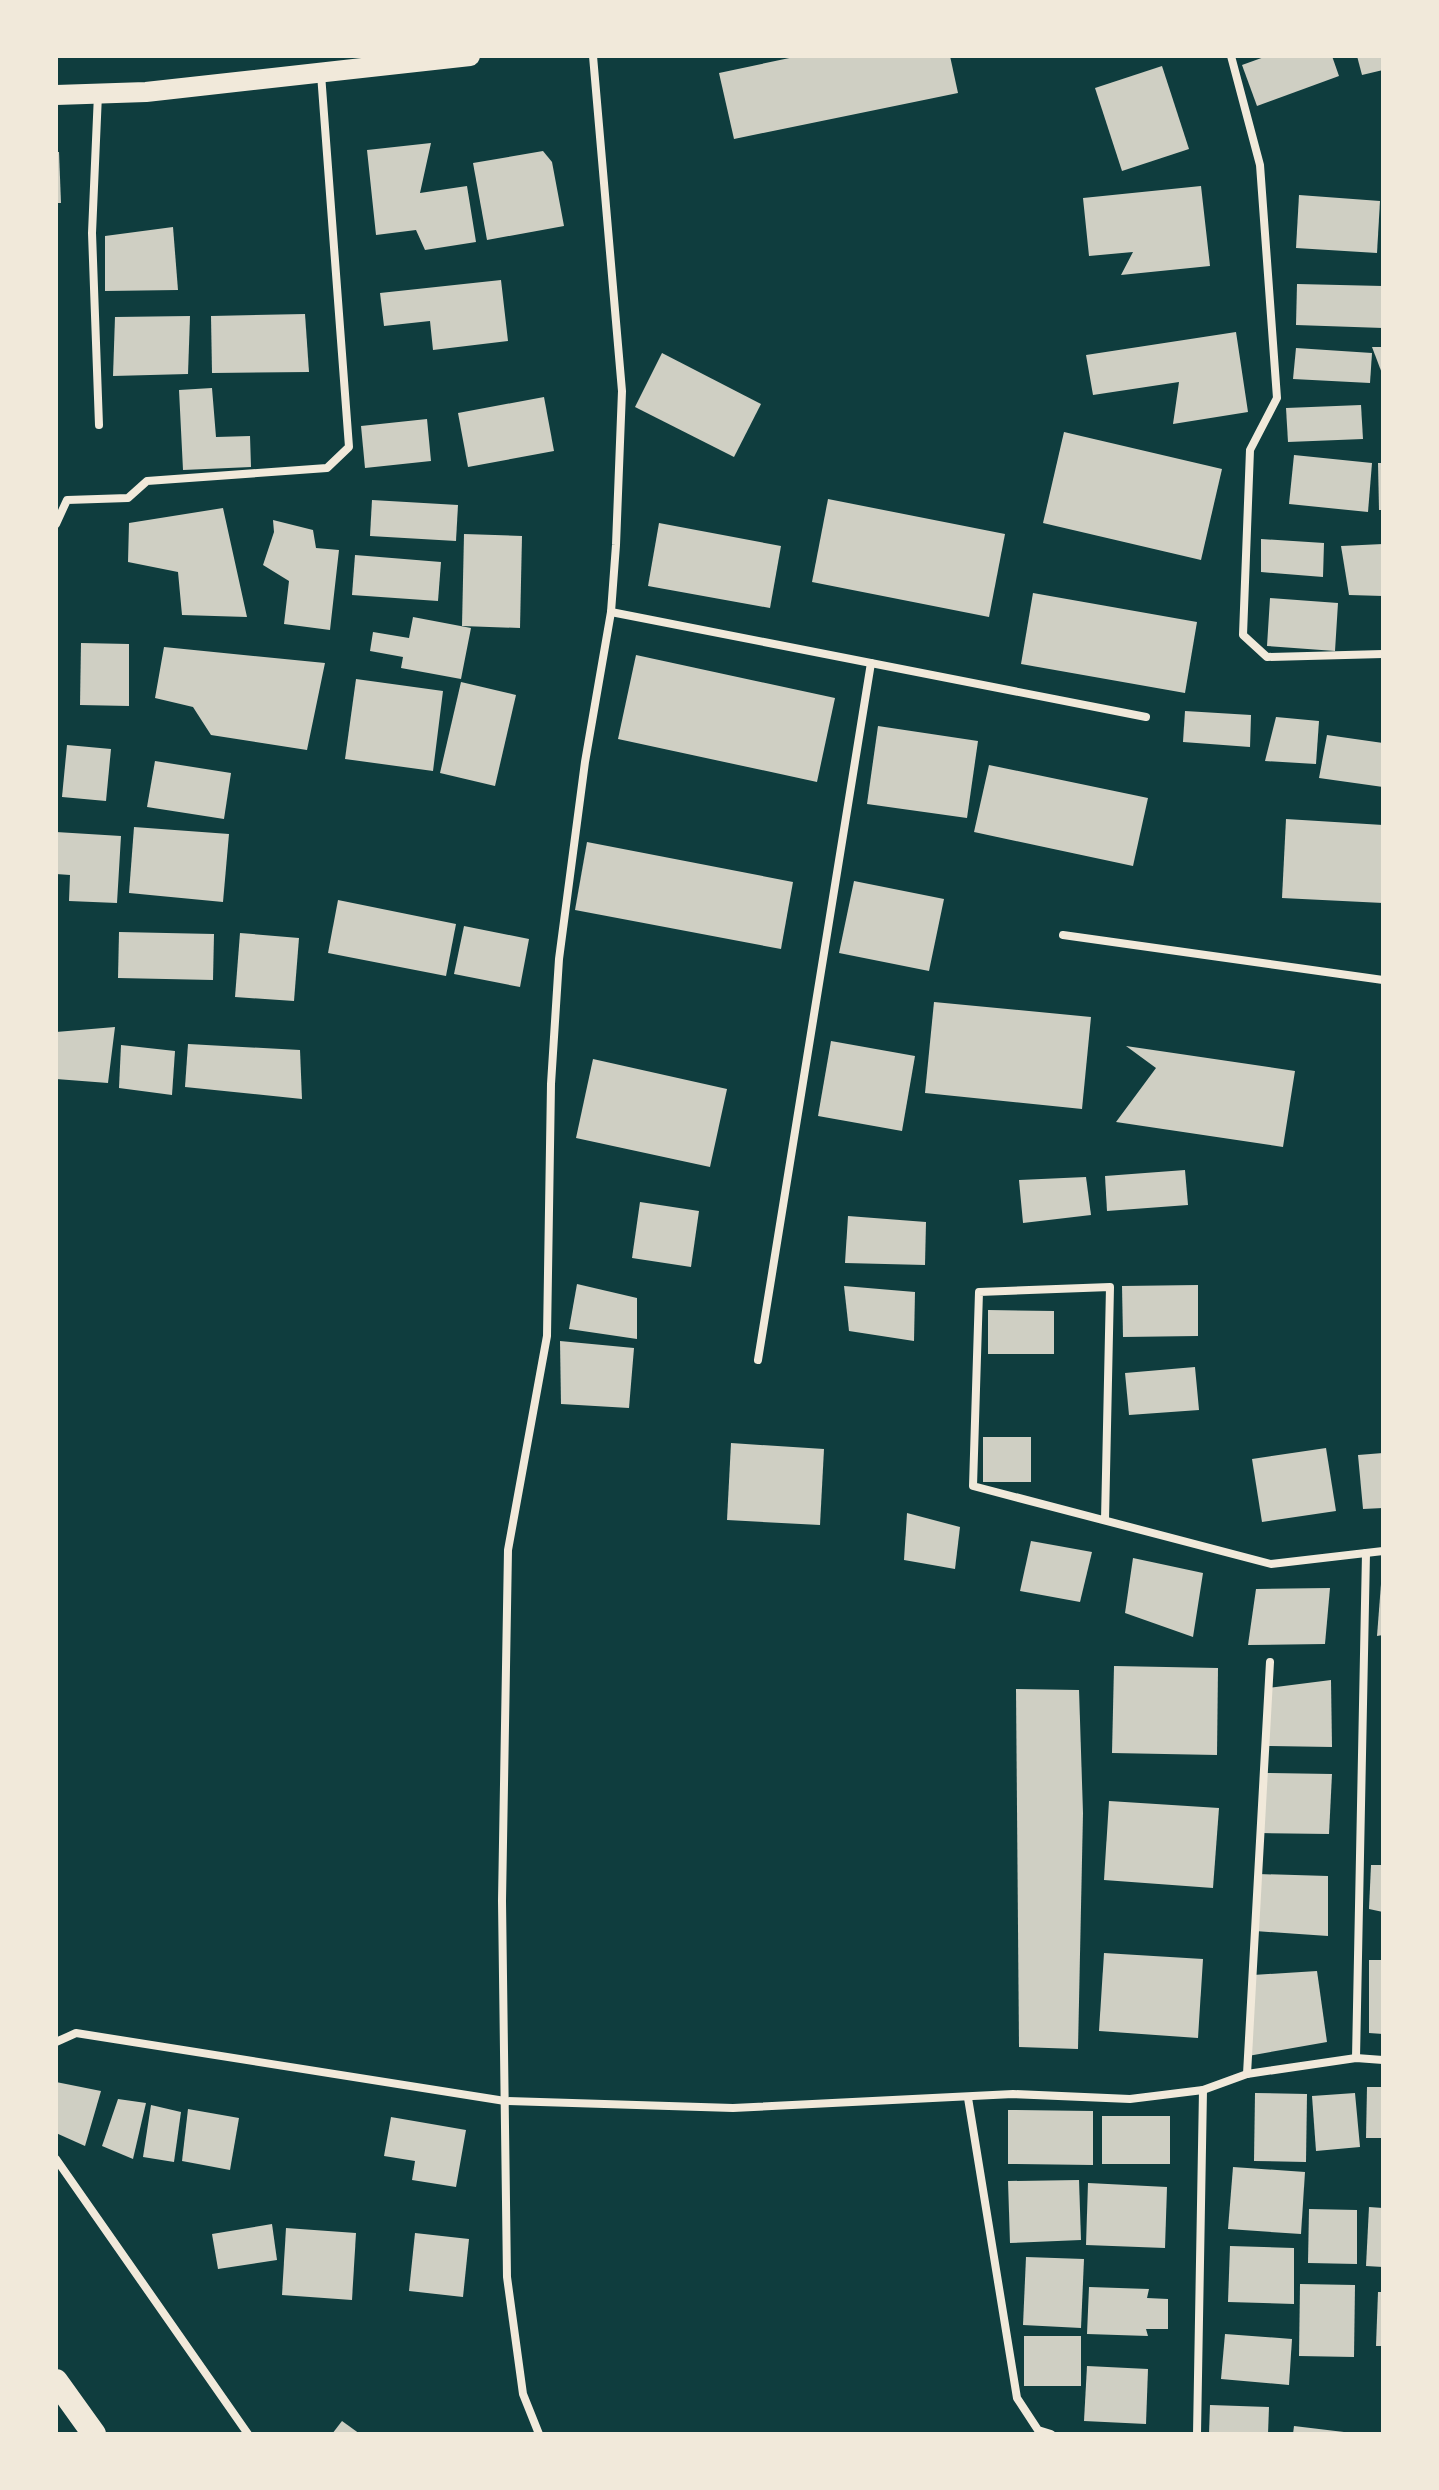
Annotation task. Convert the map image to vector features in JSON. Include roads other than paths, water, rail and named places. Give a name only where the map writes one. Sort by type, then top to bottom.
[{"type":"highway","points":[[56,2381],[94,2434]]},
{"type":"main road","points":[[56,95],[146,92],[470,56]]},
{"type":"street","points":[[539,2434],[523,2394],[507,2277],[502,1901],[508,1550],[547,1336],[551,1084],[559,959],[585,762],[611,612],[622,391],[593,56]]},
{"type":"street","points":[[1231,56],[1260,165],[1277,398],[1250,450],[1243,635],[1267,657],[1383,654]]},
{"type":"street","points":[[56,524],[67,500],[128,498],[147,481],[327,468],[349,447],[321,73]]},
{"type":"street","points":[[98,93],[92,233],[99,425]]},
{"type":"street","points":[[611,612],[1146,717]]},
{"type":"street","points":[[758,1360],[871,663]]},
{"type":"street","points":[[1063,935],[1383,980]]},
{"type":"street","points":[[1105,1520],[1110,1287],[979,1292],[973,1486],[1271,1564],[1383,1551]]},
{"type":"street","points":[[1356,2058],[1366,1553]]},
{"type":"street","points":[[1247,2074],[1270,1662]]},
{"type":"street","points":[[56,2042],[76,2033],[505,2101],[733,2108],[1013,2094],[1130,2099],[1203,2090],[1247,2074],[1356,2058],[1383,2060]]},
{"type":"street","points":[[1197,2434],[1203,2090]]},
{"type":"street","points":[[968,2098],[1017,2398],[1038,2430],[1051,2434]]},
{"type":"street","points":[[56,2159],[248,2434]]}]
